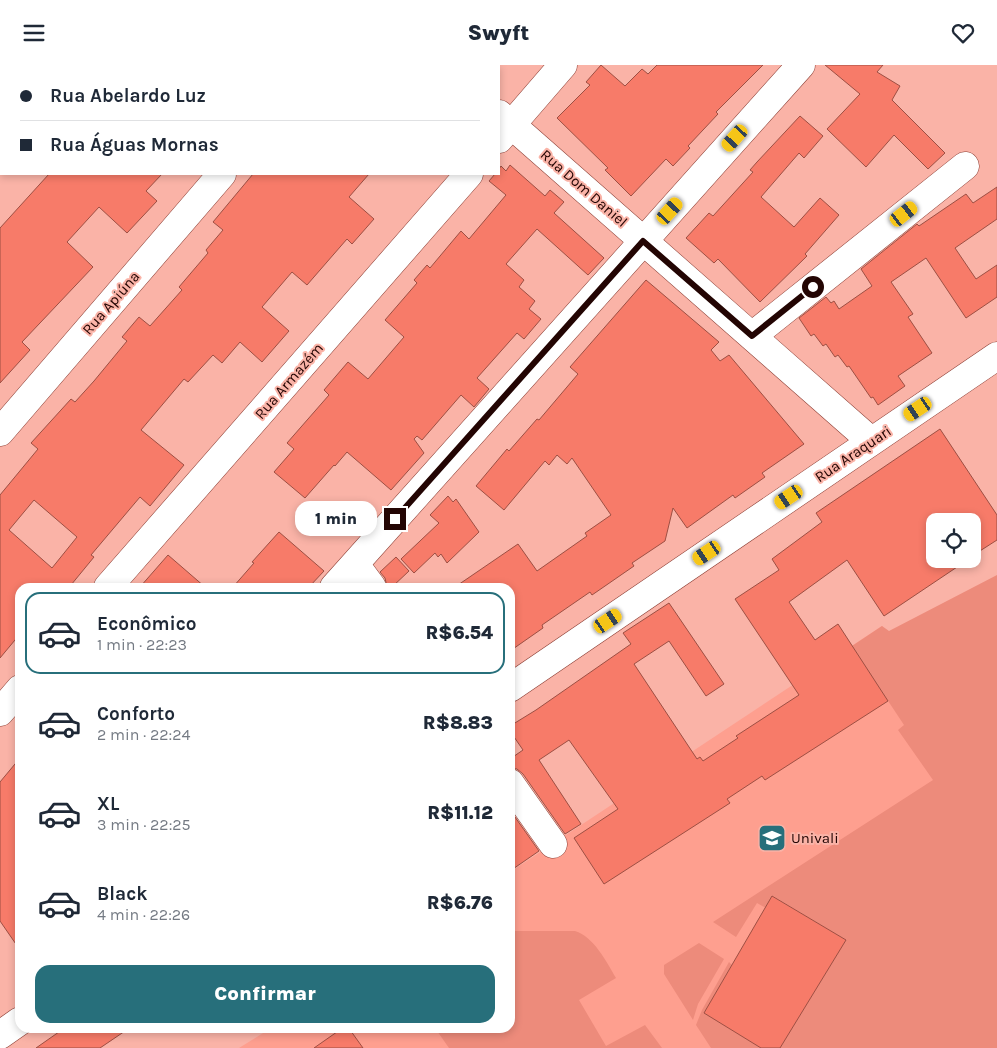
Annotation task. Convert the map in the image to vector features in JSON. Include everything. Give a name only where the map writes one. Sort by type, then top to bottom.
[{"type":"street","points":[[503,126],[563,65]]},
{"type":"street","points":[[338,583],[801,65]]},
{"type":"street","name":"Rua Dom Daniel","points":[[503,126],[643,241],[871,441]]},
{"type":"street","points":[[752,336],[965,166]]},
{"type":"street","name":"Rua Apiúna","points":[[0,432],[221,175]]},
{"type":"street","name":"Rua Armazém","points":[[111,583],[468,175]]},
{"type":"street","name":"Rua Araquari","points":[[515,684],[997,356]]},
{"type":"street","points":[[356,563],[369,583]]},
{"type":"street","points":[[0,712],[15,695]]},
{"type":"street","points":[[515,790],[553,844]]},
{"type":"street","points":[[0,1035],[15,1024]]},
{"type":"shaded area","points":[[997,575],[997,1048],[780,1048],[846,940],[773,896],[766,908],[757,903],[736,937],[713,922],[933,780],[898,730],[904,725],[859,657],[816,670],[882,626],[889,631]]},
{"type":"shaded area","name":"Univali","points":[[882,626],[970,797],[997,1048],[239,1048],[263,1033],[515,1033],[515,869]]},
{"type":"shaded area","points":[[515,931],[575,931],[588,938],[594,944],[616,978],[579,1000],[606,1046],[645,1025],[662,1048],[449,1048],[438,1033],[515,1033]]},
{"type":"shaded area","points":[[699,943],[724,959],[698,1004],[693,1020],[664,974],[664,965]]},
{"type":"shaded area","points":[[729,962],[732,965],[704,1013],[761,1048],[711,1048],[696,1025],[702,1010]]},
{"type":"building","points":[[601,65],[625,86],[642,69],[648,74],[657,65],[763,65],[716,112],[718,114],[688,146],[690,148],[673,166],[666,159],[631,196],[605,170],[608,168],[557,118],[590,85],[586,82]]},
{"type":"building","points":[[825,65],[883,65],[877,72],[900,86],[892,100],[945,153],[928,169],[894,135],[866,167],[827,129],[860,94]]},
{"type":"building","points":[[800,116],[823,136],[804,158],[799,153],[761,197],[794,227],[820,198],[839,215],[805,254],[807,256],[760,302],[718,259],[714,263],[686,238],[709,213],[713,216],[753,172],[750,170]]},
{"type":"building","points":[[510,165],[545,196],[550,190],[564,202],[554,213],[604,258],[588,275],[537,229],[506,264],[524,280],[519,287],[535,301],[529,309],[541,319],[524,339],[517,333],[477,378],[489,389],[474,407],[461,395],[422,440],[417,436],[414,439],[424,453],[391,490],[347,452],[305,498],[274,472],[294,449],[287,443],[329,395],[324,390],[348,362],[368,379],[404,337],[385,320],[417,283],[414,280],[427,265],[430,268],[461,231],[469,239],[506,195],[489,181],[494,175],[500,175],[501,166],[506,171]]},
{"type":"building","points":[[48,175],[161,175],[146,191],[157,201],[127,233],[99,207],[67,242],[93,267],[22,342],[30,350],[0,383],[0,228]]},
{"type":"building","points":[[252,175],[368,175],[349,197],[374,219],[352,244],[347,239],[307,285],[292,272],[262,307],[289,331],[262,362],[240,342],[222,363],[213,355],[188,382],[184,379],[141,430],[184,465],[150,506],[140,497],[91,555],[94,557],[73,583],[15,583],[15,640],[0,658],[0,495],[38,449],[31,443],[71,399],[75,402],[94,381],[127,341],[122,337],[139,317],[150,326],[182,290],[179,287],[208,253],[206,250],[223,230],[213,222]],"holes":[[[34,500],[77,537],[52,568],[9,530]]]},
{"type":"building","points":[[997,187],[997,219],[955,248],[976,279],[997,265],[997,297],[966,318],[926,258],[891,282],[913,314],[908,317],[932,353],[898,376],[905,386],[878,405],[849,366],[847,367],[838,355],[835,357],[826,344],[823,346],[814,334],[811,336],[799,318],[826,297],[831,303],[834,301],[839,309],[872,286],[861,269],[917,224],[919,226],[966,194],[973,203]]},
{"type":"building","points":[[646,280],[719,342],[711,350],[720,361],[729,355],[804,444],[762,473],[765,477],[735,498],[733,495],[687,528],[673,508],[665,541],[632,563],[634,566],[592,595],[590,592],[542,625],[543,628],[515,648],[515,583],[461,583],[518,544],[537,571],[587,536],[585,533],[611,515],[572,458],[567,464],[557,455],[549,465],[545,461],[504,510],[476,486],[507,449],[509,451],[537,419],[539,420],[578,374],[570,367]]},
{"type":"building","points":[[940,429],[997,515],[997,540],[981,550],[981,513],[926,513],[926,568],[956,568],[884,616],[847,560],[789,602],[815,640],[838,624],[888,701],[765,780],[762,776],[727,799],[730,803],[604,884],[574,838],[618,809],[569,740],[539,760],[581,824],[565,834],[523,774],[515,769],[515,756],[523,750],[515,738],[515,723],[631,644],[623,633],[669,603],[724,684],[706,696],[669,641],[634,664],[697,759],[700,757],[703,761],[738,738],[736,736],[799,695],[735,599],[779,570],[772,559],[822,522],[816,513]]},
{"type":"building","points":[[448,496],[453,502],[456,499],[479,532],[447,563],[441,554],[438,557],[435,553],[414,573],[401,559],[439,523],[430,515]]},
{"type":"building","points":[[279,532],[324,571],[313,583],[236,583],[254,563],[252,562]]},
{"type":"building","points":[[168,555],[200,583],[144,583]]},
{"type":"building","points":[[396,557],[409,571],[396,583],[386,583],[380,572]]},
{"type":"building","points":[[15,764],[15,943],[0,921],[0,782]]},
{"type":"building","points":[[515,817],[539,851],[515,868]]},
{"type":"building","points":[[772,896],[846,940],[780,1048],[761,1048],[704,1013]]},
{"type":"building","points":[[57,1033],[122,1033],[100,1048],[36,1048]]},
{"type":"building","points":[[335,1033],[352,1033],[363,1048],[314,1048]]},
{"type":"place","name":"Univali","points":[[772,838]]},
{"type":"route","points":[[395,519],[643,241],[752,336],[813,287]]}]
